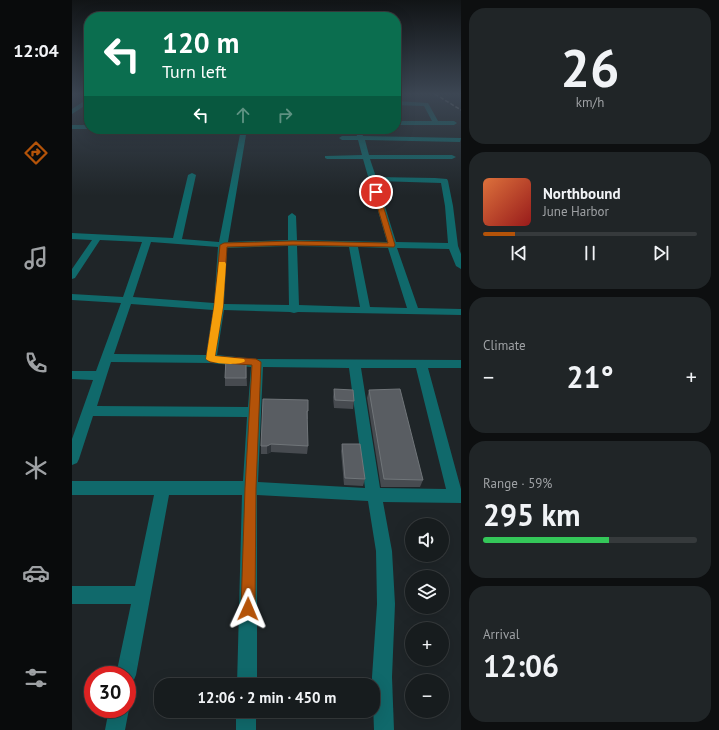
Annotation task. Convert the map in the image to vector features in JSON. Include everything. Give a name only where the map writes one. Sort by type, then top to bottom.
[{"type":"street","points":[[401,133],[410,128]]},
{"type":"street","points":[[434,128],[460,140]]},
{"type":"street","points":[[210,359],[218,307],[224,245],[243,134]]},
{"type":"street","points":[[359,134],[392,245],[414,312]]},
{"type":"street","points":[[388,134],[391,139]]},
{"type":"street","points":[[342,138],[391,139],[400,134]]},
{"type":"street","points":[[327,157],[452,157]]},
{"type":"street","points":[[176,241],[192,175]]},
{"type":"street","points":[[372,179],[443,181],[449,206],[453,246],[461,266]]},
{"type":"street","points":[[292,216],[294,310]]},
{"type":"street","points":[[72,236],[148,239],[224,245],[293,243],[453,246]]},
{"type":"street","points":[[72,276],[98,237]]},
{"type":"street","points":[[72,459],[148,239]]},
{"type":"street","points":[[353,244],[366,311]]},
{"type":"street","points":[[72,297],[218,307],[294,310],[461,312]]},
{"type":"street","points":[[107,358],[210,359],[256,362],[354,364],[461,364]]},
{"type":"street","points":[[247,678],[250,488],[256,362]]},
{"type":"street","points":[[354,364],[384,551],[386,604],[382,677],[384,730]]},
{"type":"street","points":[[72,488],[250,488],[374,495],[458,495],[421,364]]},
{"type":"street","points":[[72,375],[100,376]]},
{"type":"street","points":[[89,411],[253,412]]},
{"type":"street","points":[[128,666],[163,488]]},
{"type":"street","points":[[72,595],[142,595]]},
{"type":"street","points":[[115,730],[117,718]]},
{"type":"street","points":[[246,718],[246,730]]},
{"type":"building","points":[[226,358],[246,360],[246,378],[225,378]]},
{"type":"building","points":[[334,389],[353,390],[354,401],[335,400]]},
{"type":"building","points":[[400,389],[423,480],[384,479],[369,390]]},
{"type":"building","points":[[263,399],[308,400],[308,446],[271,444],[261,446]]},
{"type":"building","points":[[342,444],[360,444],[365,479],[345,478]]},
{"type":"slow traffic","points":[[222,264],[218,307],[210,359],[241,361]]},
{"type":"route","points":[[248,609],[250,488],[256,362],[210,359],[218,307],[224,245],[293,243],[392,245],[376,192]]}]
